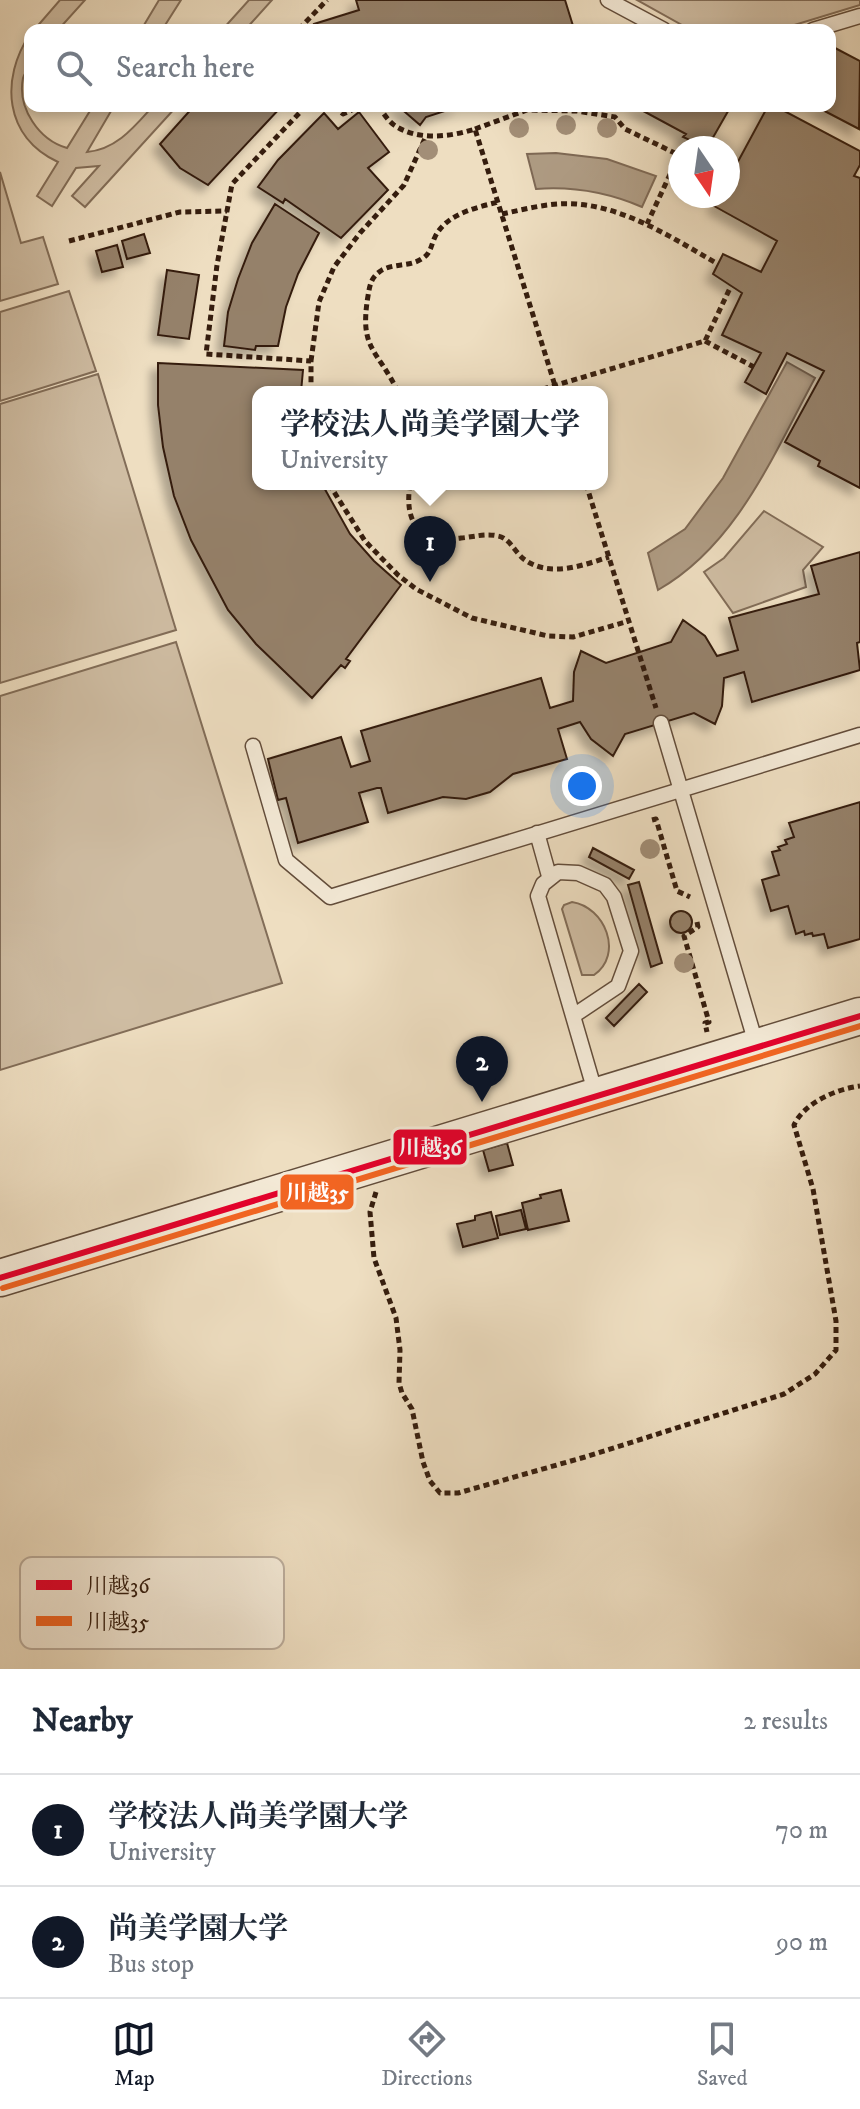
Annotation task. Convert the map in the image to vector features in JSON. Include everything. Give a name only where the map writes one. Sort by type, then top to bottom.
[{"type":"street","points":[[0,1278],[860,1016]]},
{"type":"lane","points":[[608,0],[653,24]]},
{"type":"lane","points":[[833,24],[860,16]]},
{"type":"lane","points":[[661,723],[757,1047]]},
{"type":"lane","points":[[253,746],[286,860],[330,897],[860,735]]},
{"type":"lane","points":[[537,833],[549,876]]},
{"type":"lane","points":[[573,1016],[618,986],[631,951],[614,897],[605,885],[578,873],[558,872],[549,876],[538,896],[573,1016],[597,1096]]},
{"type":"path","points":[[304,24],[327,0]]},
{"type":"path","points":[[300,112],[232,184],[206,354],[311,361]]},
{"type":"path","points":[[383,112],[394,125],[426,136],[458,134],[522,112]]},
{"type":"path","points":[[583,112],[615,117],[625,129],[679,155],[647,224]]},
{"type":"path","points":[[475,129],[555,386]]},
{"type":"path","points":[[311,386],[319,302],[334,267],[404,185],[426,136]]},
{"type":"path","points":[[394,386],[368,343],[364,312],[370,281],[379,271],[392,265],[417,262],[426,257],[435,236],[466,210],[498,202]]},
{"type":"path","points":[[502,214],[545,205],[576,204],[611,211],[647,224],[718,264]]},
{"type":"path","points":[[69,241],[180,212],[227,211]]},
{"type":"path","points":[[705,341],[731,286]]},
{"type":"path","points":[[565,386],[705,341],[754,367]]},
{"type":"path","points":[[333,490],[365,541],[398,575],[416,589],[472,618],[548,636],[573,637],[629,621]]},
{"type":"path","points":[[409,490],[407,505],[410,517],[418,529],[430,536],[459,539],[490,534],[503,537],[526,560],[559,570],[609,557]]},
{"type":"path","points":[[588,490],[661,723]]},
{"type":"path","points":[[646,822],[656,819],[677,891],[689,894],[692,905]]},
{"type":"path","points":[[695,916],[698,927],[684,936],[709,1022],[705,1023],[707,1033]]},
{"type":"path","points":[[371,1164],[376,1188],[370,1212],[374,1258],[396,1318],[402,1393],[412,1409],[430,1481],[440,1493],[458,1493],[585,1457],[784,1394],[815,1374],[836,1350],[838,1341],[813,1189],[794,1125],[799,1114],[819,1099],[860,1086]]},
{"type":"shaded area","points":[[60,0],[85,0],[63,24],[39,24]]},
{"type":"shaded area","points":[[159,0],[181,0],[166,24],[145,24]]},
{"type":"shaded area","points":[[249,0],[272,0],[250,24],[227,24]]},
{"type":"shaded area","points":[[637,0],[860,0],[860,5],[798,24],[680,24]]},
{"type":"shaded area","points":[[24,44],[24,112],[28,112],[47,138],[57,144],[67,148],[89,112],[110,112],[87,152],[116,142],[148,112],[172,112],[85,207],[72,196],[99,166],[76,168],[52,206],[37,196],[58,162],[27,138],[12,106],[11,88]]},
{"type":"shaded area","points":[[556,153],[607,159],[656,176],[642,207],[590,191],[536,189],[527,154]]},
{"type":"shaded area","points":[[0,172],[21,243],[43,237],[58,284],[0,301]]},
{"type":"shaded area","points":[[69,291],[96,371],[0,401],[0,312]]},
{"type":"shaded area","points":[[787,362],[815,378],[768,467],[710,549],[686,571],[658,590],[648,553],[685,529],[723,478]]},
{"type":"shaded area","points":[[98,374],[176,630],[0,683],[0,404]]},
{"type":"shaded area","points":[[764,511],[823,547],[803,570],[806,587],[733,613],[704,572],[724,558]]},
{"type":"shaded area","points":[[176,642],[282,983],[0,1070],[0,696]]},
{"type":"shaded area","points":[[572,902],[594,913],[607,932],[608,955],[594,975],[582,975],[562,909]]},
{"type":"building","points":[[356,0],[565,0],[572,24],[314,24],[359,10]]},
{"type":"building","points":[[836,49],[860,61],[859,129],[826,112],[836,112]]},
{"type":"building","points":[[189,112],[276,112],[208,185],[180,168],[160,144]]},
{"type":"building","points":[[359,112],[389,152],[368,168],[388,190],[341,238],[285,199],[283,203],[258,187],[278,160],[324,113],[338,129]]},
{"type":"building","points":[[405,112],[441,112],[426,117],[420,125]]},
{"type":"building","points":[[645,112],[728,112],[714,136],[684,136],[686,134]]},
{"type":"building","points":[[765,112],[786,112],[860,151],[860,165],[854,176],[860,178],[860,488],[818,466],[820,461],[785,442],[824,371],[787,353],[766,394],[745,382],[761,353],[722,335],[742,293],[713,274],[723,254],[761,272],[777,241],[718,208],[740,208],[740,158]]},
{"type":"building","points":[[275,204],[319,233],[298,274],[286,307],[278,346],[256,346],[255,350],[224,346],[228,312],[238,279],[252,243]]},
{"type":"building","points":[[144,234],[150,253],[127,259],[122,241]]},
{"type":"building","points":[[117,245],[123,267],[102,272],[96,251]]},
{"type":"building","points":[[167,270],[199,275],[189,339],[158,335]]},
{"type":"building","points":[[158,363],[303,370],[302,386],[252,386],[252,490],[325,490],[350,534],[401,585],[346,659],[350,661],[345,668],[341,665],[312,698],[256,644],[228,610],[191,540],[174,496],[158,405]]},
{"type":"building","points":[[860,552],[860,642],[857,643],[860,670],[752,702],[744,672],[724,678],[722,706],[715,724],[694,713],[625,734],[613,756],[591,739],[580,722],[558,729],[567,759],[513,774],[490,792],[466,799],[443,797],[388,813],[381,788],[359,793],[368,822],[298,843],[286,798],[278,800],[268,759],[341,737],[351,767],[370,761],[361,731],[541,678],[550,708],[573,701],[574,672],[581,651],[606,663],[671,642],[683,620],[705,636],[717,656],[738,650],[729,618],[819,594],[811,566]]},
{"type":"building","points":[[860,802],[860,939],[828,948],[824,934],[805,935],[804,931],[796,934],[788,906],[771,911],[762,880],[779,875],[772,852],[780,850],[778,847],[787,844],[785,840],[794,837],[789,823]]},
{"type":"building","points":[[593,848],[634,870],[629,879],[589,857]]},
{"type":"building","points":[[639,882],[662,963],[651,967],[628,885]]},
{"type":"building","points":[[681,911],[692,922],[681,933],[670,922]]},
{"type":"building","points":[[639,984],[647,992],[614,1026],[606,1018]]},
{"type":"building","points":[[507,1143],[513,1165],[489,1171],[483,1150]]},
{"type":"building","points":[[561,1190],[569,1221],[528,1230],[522,1203]]},
{"type":"building","points":[[521,1210],[526,1229],[500,1235],[496,1216]]},
{"type":"building","points":[[491,1212],[498,1238],[463,1247],[457,1224]]},
{"type":"transit line","name":"川越36","points":[[0,1278],[860,1016]]},
{"type":"transit line","name":"川越35","points":[[3,1288],[860,1026]]},
{"type":"place","name":"学校法人尚美学園大学","points":[[430,582]]},
{"type":"place","name":"尚美学園大学","points":[[482,1102]]}]
